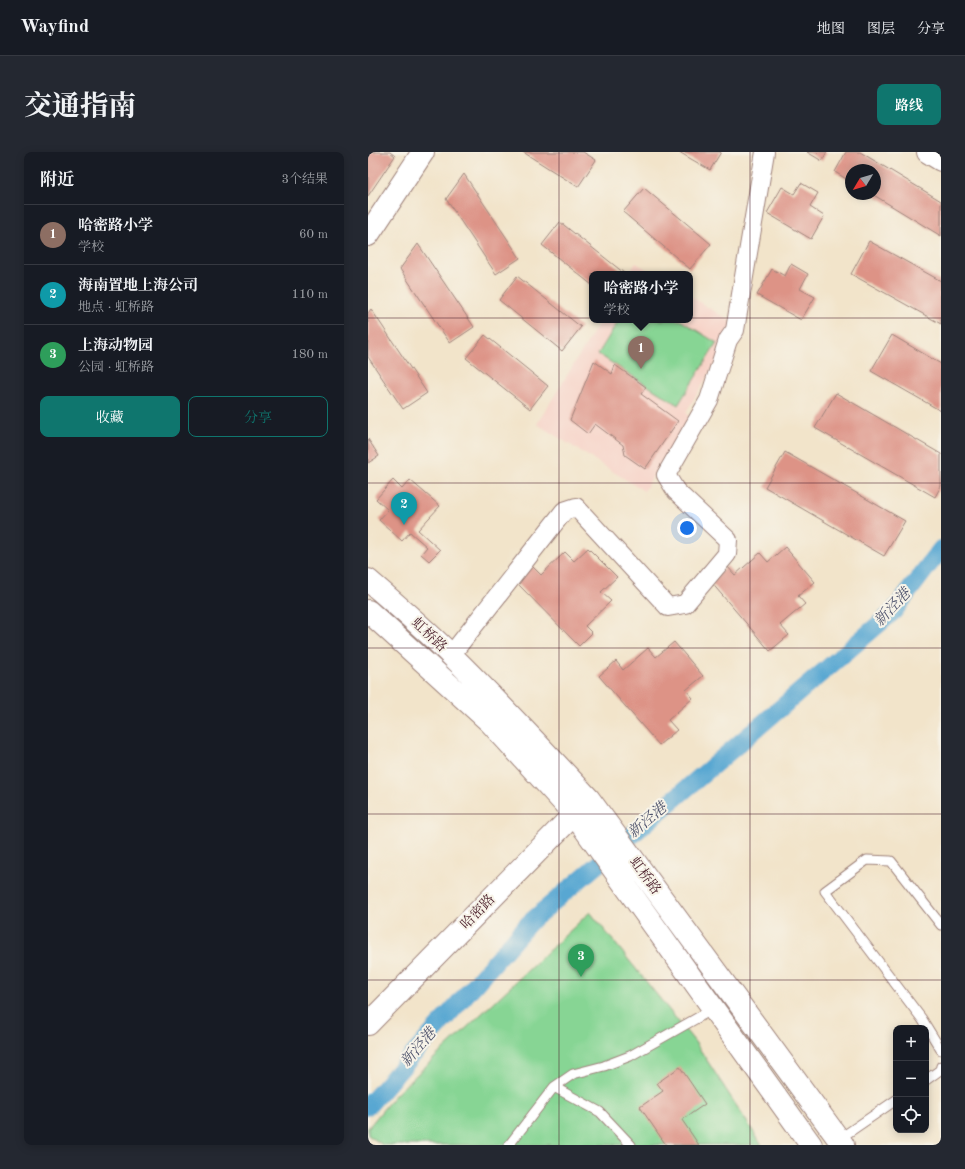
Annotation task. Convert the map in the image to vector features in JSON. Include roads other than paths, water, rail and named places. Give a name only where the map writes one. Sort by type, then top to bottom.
[{"type":"main road","points":[[368,235],[423,152]]},
{"type":"main road","points":[[928,152],[941,160]]},
{"type":"main road","name":"虹桥路","points":[[368,580],[451,655],[547,754],[581,807],[592,840],[811,1145]]},
{"type":"main road","name":"虹桥路","points":[[368,611],[581,807],[609,827],[841,1142]]},
{"type":"main road","name":"哈密路","points":[[368,1024],[581,807]]},
{"type":"street","points":[[451,655],[564,511],[576,507],[668,607],[685,604],[727,554],[728,540],[676,492],[666,475],[709,400],[728,340],[735,330],[765,152]]},
{"type":"lane","points":[[941,925],[891,861],[867,860],[825,891],[922,1019],[941,1050]]},
{"type":"lane","points":[[509,1145],[554,1087],[572,1074],[604,1066],[630,1056],[713,1009]]},
{"type":"lane","points":[[929,1078],[940,1070],[941,1066]]},
{"type":"lane","points":[[554,1087],[600,1112],[631,1145]]},
{"type":"lane","points":[[841,1142],[893,1102]]},
{"type":"waterway","name":"新泾港","points":[[368,1106],[529,923],[893,612],[941,549]]},
{"type":"place","name":"哈密路小学","points":[[641,369]]},
{"type":"place","name":"海南置地上海公司","points":[[404,525]]},
{"type":"place","name":"上海动物园","points":[[581,977]]}]
